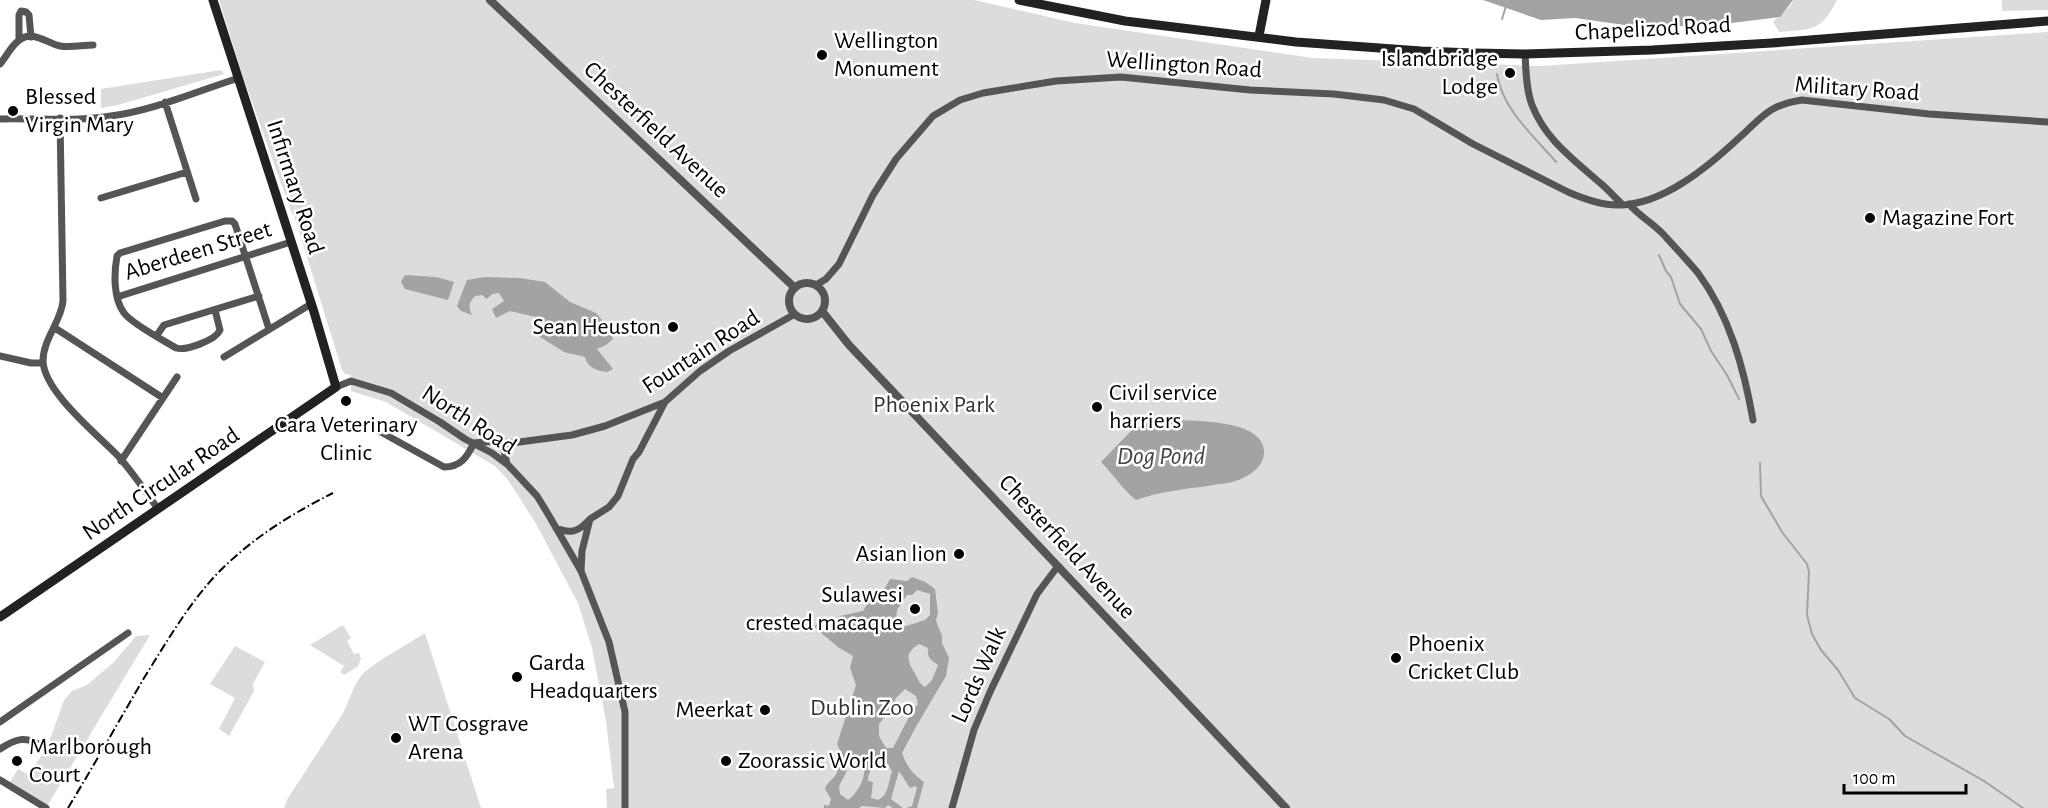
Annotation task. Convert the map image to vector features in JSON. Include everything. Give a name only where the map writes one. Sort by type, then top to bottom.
[{"type":"main road","name":"Infirmary Road","points":[[213,0],[311,304],[340,386]]},
{"type":"main road","name":"Chapelizod Road","points":[[1019,0],[1125,21],[1326,45],[1525,54],[1761,44],[2048,21]]},
{"type":"main road","points":[[1259,36],[1266,0]]},
{"type":"main road","name":"North Circular Road","points":[[0,617],[340,386]]},
{"type":"street","name":"Chesterfield Avenue","points":[[490,0],[795,288]]},
{"type":"street","points":[[0,64],[19,39],[21,11],[29,15],[31,37]]},
{"type":"street","points":[[19,39],[42,37],[61,46],[93,45]]},
{"type":"street","points":[[1525,54],[1532,106],[1554,143],[1626,205],[1659,230],[1698,274],[1713,297],[1740,360],[1753,420]]},
{"type":"street","name":"Wellington Road","points":[[816,285],[826,279],[839,264],[873,195],[896,159],[933,116],[960,100],[983,93],[1068,80],[1121,77],[1384,100],[1414,109],[1473,144],[1568,192],[1598,203],[1626,205]]},
{"type":"street","points":[[0,119],[114,116],[239,78]]},
{"type":"street","name":"Military Road","points":[[1626,205],[1668,192],[1739,138],[1760,117],[1781,103],[1802,100],[1929,114],[2048,122]]},
{"type":"street","points":[[165,102],[196,199]]},
{"type":"street","points":[[60,118],[63,301],[60,317],[46,346],[44,363],[47,379],[121,461],[158,509]]},
{"type":"street","points":[[101,198],[186,172]]},
{"type":"street","points":[[214,310],[220,330],[217,336],[183,350],[176,348],[126,315],[117,297],[117,256],[120,253],[225,221],[232,221],[235,224],[269,329]]},
{"type":"street","name":"Aberdeen Street","points":[[117,297],[291,242]]},
{"type":"street","points":[[805,283],[816,285],[824,294],[822,311],[814,318],[804,319],[795,315],[791,310],[789,298],[795,288],[805,283]]},
{"type":"street","points":[[157,335],[164,326],[259,296]]},
{"type":"street","points":[[224,357],[311,304]]},
{"type":"street","name":"Chesterfield Avenue","points":[[822,311],[849,345],[1286,808]]},
{"type":"street","name":"Fountain Road","points":[[474,443],[497,441],[512,443],[572,435],[637,414],[665,402],[700,371],[729,351],[795,315]]},
{"type":"street","points":[[55,328],[163,398]]},
{"type":"street","points":[[0,356],[31,363],[44,363]]},
{"type":"street","points":[[121,461],[177,377]]},
{"type":"street","name":"North Road","points":[[340,386],[358,384],[391,393],[492,453],[508,465],[537,496],[581,571],[609,642],[625,712],[625,808]]},
{"type":"street","points":[[556,528],[574,532],[609,507],[618,496],[633,459],[639,452],[665,402]]},
{"type":"street","points":[[637,414],[649,416],[652,427]]},
{"type":"street","points":[[380,431],[444,467],[459,464],[474,443]]},
{"type":"street","points":[[508,465],[504,450],[512,443]]},
{"type":"street","points":[[581,571],[582,551],[590,519]]},
{"type":"street","name":"Lords Walk","points":[[952,808],[974,730],[990,692],[1037,594],[1058,566]]},
{"type":"street","points":[[0,722],[128,633]]},
{"type":"street","points":[[0,749],[7,744],[30,738],[41,746]]},
{"type":"street","points":[[0,780],[46,808]]},
{"type":"green space","name":"Phoenix Park","points":[[219,0],[974,0],[1075,23],[1313,58],[1541,66],[2048,32],[2048,808],[607,808],[606,789],[614,788],[606,721],[592,648],[578,603],[535,522],[508,480],[495,466],[386,402],[351,391],[351,375],[345,374],[342,370],[294,215],[243,77]]},
{"type":"green space","points":[[1793,0],[1837,0],[1826,18],[1814,27],[1779,32],[1773,22],[1791,5]]},
{"type":"green space","points":[[2002,0],[2048,0],[2048,10],[2002,11]]},
{"type":"green space","points":[[221,70],[224,74],[101,108],[101,89]]},
{"type":"green space","points":[[343,625],[351,638],[347,641],[354,654],[359,653],[361,659],[358,666],[344,675],[340,672],[344,666],[310,645]]},
{"type":"green space","name":"WT Cosgrave Arena","points":[[425,633],[481,808],[284,808],[288,798],[342,715],[361,676],[381,660]]},
{"type":"green space","points":[[150,635],[46,808],[8,785],[18,769],[29,775],[48,745],[64,700],[72,691],[87,685],[114,662],[136,636]]},
{"type":"green space","points":[[235,646],[265,662],[253,684],[254,691],[229,736],[219,729],[235,698],[210,684]]},
{"type":"water","points":[[1483,0],[1793,0],[1780,17],[1707,26],[1703,24],[1661,28],[1575,18],[1541,20]]},
{"type":"water","points":[[405,275],[436,277],[454,282],[448,300],[405,289],[401,282]]},
{"type":"water","points":[[485,277],[520,278],[545,282],[570,302],[596,313],[608,327],[613,339],[597,349],[613,369],[607,372],[597,370],[588,364],[585,357],[564,352],[537,335],[540,318],[510,311],[496,318],[492,309],[504,301],[499,293],[492,294],[487,299],[482,295],[475,296],[470,305],[472,315],[461,311],[457,306],[467,280]]},
{"type":"water","name":"Dog Pond","points":[[1155,420],[1203,421],[1240,428],[1255,434],[1263,445],[1263,459],[1252,473],[1235,481],[1171,491],[1136,500],[1101,462],[1133,429]]},
{"type":"water","points":[[912,577],[935,589],[938,613],[936,621],[949,658],[946,676],[902,753],[911,770],[924,782],[917,808],[906,808],[912,806],[917,788],[915,786],[910,788],[899,771],[891,799],[903,808],[893,808],[888,805],[885,808],[862,806],[859,808],[824,808],[824,805],[829,806],[831,799],[825,789],[837,771],[842,754],[837,744],[856,685],[850,668],[853,656],[814,627],[818,623],[830,623],[840,616],[863,611],[874,594],[884,590],[890,579],[907,581]],"holes":[[[917,590],[930,594],[930,615],[925,620],[903,627],[896,621],[897,610],[907,595],[912,595]],[[919,644],[928,648],[930,658],[938,665],[932,680],[925,687],[919,682],[910,663],[909,656]],[[905,689],[916,696],[918,704],[893,748],[886,748],[879,736],[879,724],[893,706],[896,698]],[[856,754],[864,764],[863,777],[861,784],[848,800],[840,794],[839,786],[846,773],[849,759]],[[883,761],[888,764],[892,772],[886,792],[878,800],[871,798],[873,782],[868,781],[870,772]]]},
{"type":"waterway","points":[[1502,19],[1508,0]]},
{"type":"waterway","points":[[1497,74],[1500,87],[1512,110],[1556,162]]},
{"type":"waterway","points":[[1659,255],[1671,277],[1680,304],[1701,329],[1739,399]]},
{"type":"waterway","points":[[1760,463],[1761,496],[1782,532],[1807,564],[1809,572],[1807,615],[1812,634],[1855,698],[1889,719],[1905,736],[1984,781],[2023,808]]},
{"type":"railway","points":[[68,808],[144,678],[194,601],[214,577],[255,540],[301,510],[333,493]]},
{"type":"place","name":"Wellington Monument","points":[[822,55]]},
{"type":"place","name":"Islandbridge Lodge","points":[[1510,73]]},
{"type":"place","name":"Blessed Virgin Mary","points":[[13,111]]},
{"type":"place","name":"Magazine Fort","points":[[1870,218]]},
{"type":"place","name":"Sean Heuston","points":[[673,327]]},
{"type":"place","name":"Cara Veterinary Clinic","points":[[346,401]]},
{"type":"place","name":"Civil service harriers","points":[[1097,407]]},
{"type":"place","name":"Asian lion","points":[[959,554]]},
{"type":"place","name":"Sulawesi crested macaque","points":[[915,609]]},
{"type":"place","name":"Phoenix Cricket Club","points":[[1396,658]]},
{"type":"place","name":"Garda Headquarters","points":[[517,677]]},
{"type":"place","name":"Meerkat","points":[[765,710]]},
{"type":"place","name":"WT Cosgrave Arena","points":[[396,738]]},
{"type":"place","name":"Marlborough Court","points":[[17,761]]},
{"type":"place","name":"Zoorassic World","points":[[726,761]]},
{"type":"park label","name":"Dublin Zoo","points":[[862,708]]}]
